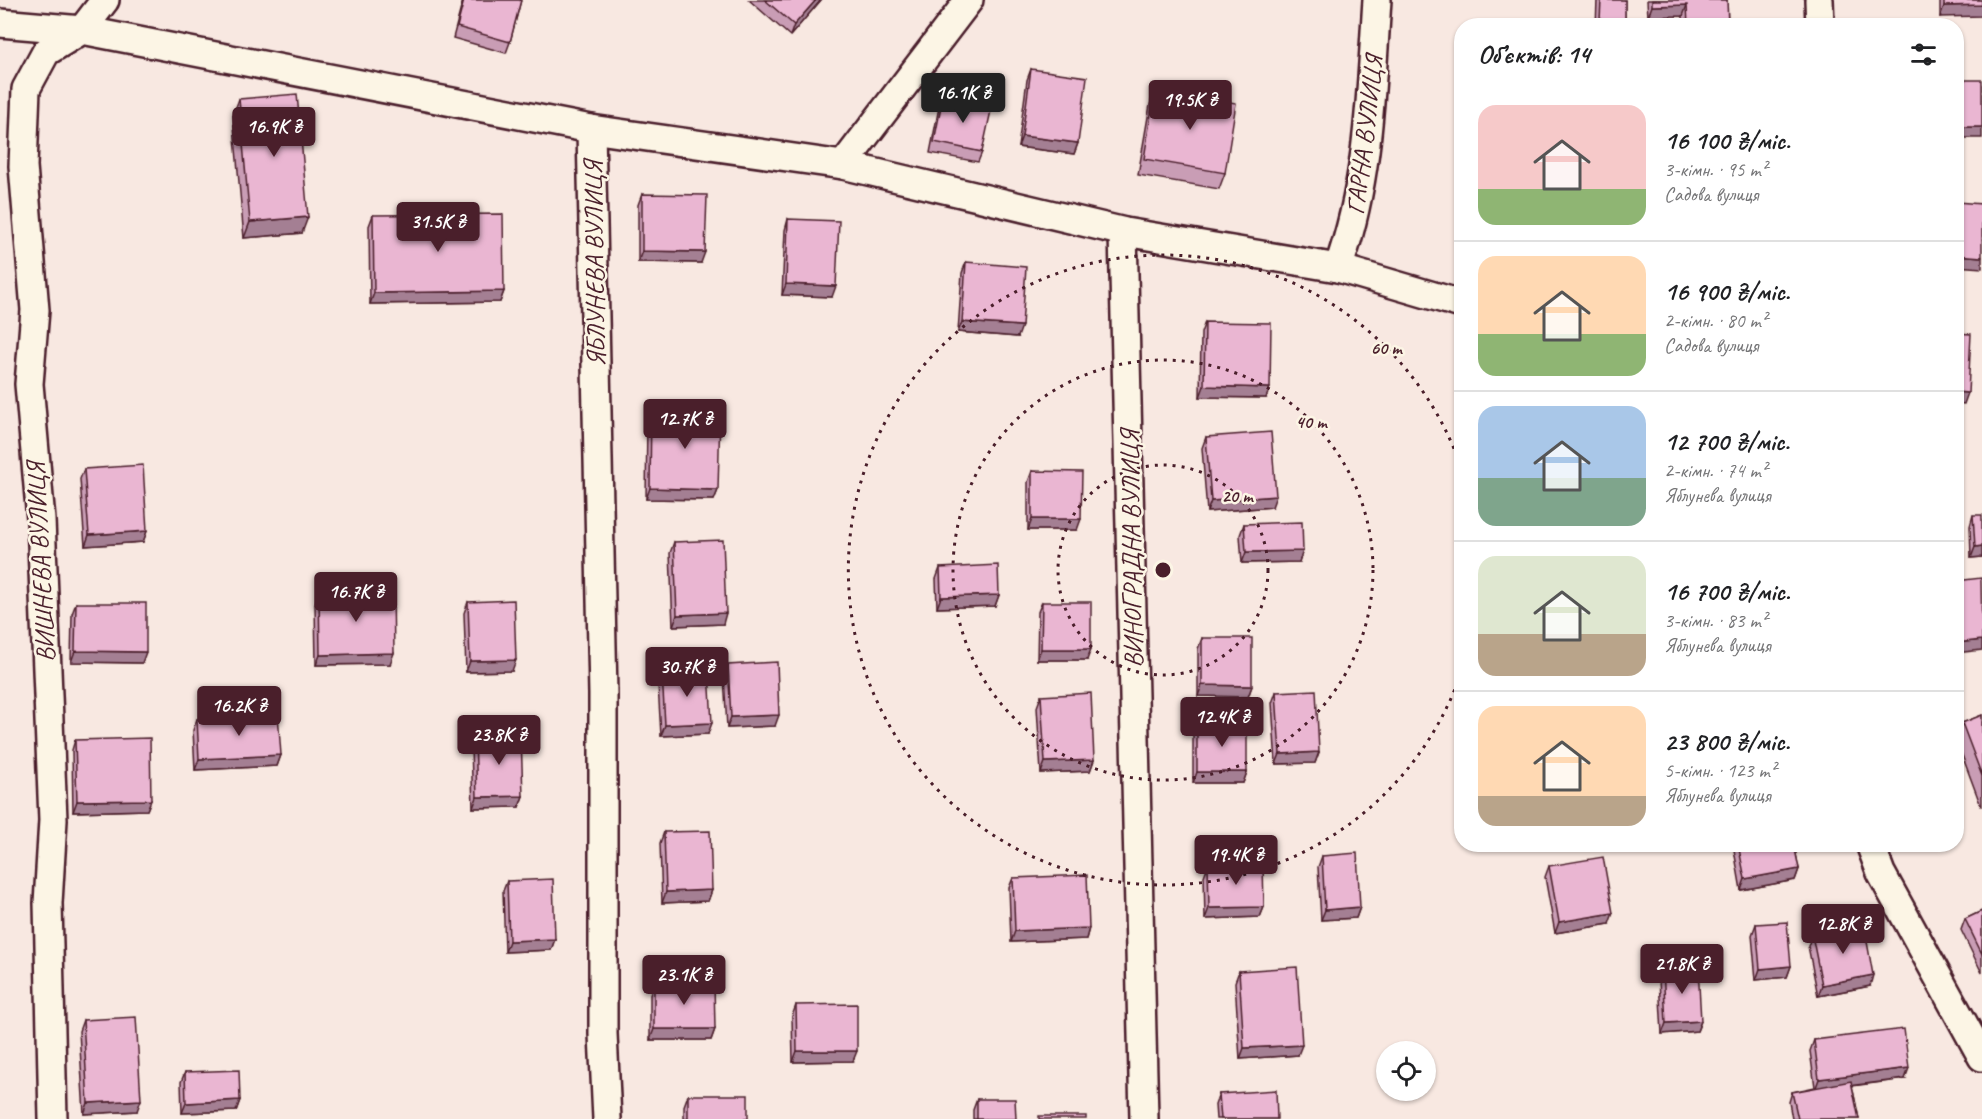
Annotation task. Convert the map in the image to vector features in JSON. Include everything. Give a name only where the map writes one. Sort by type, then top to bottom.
[{"type":"street","points":[[82,30],[105,0]]},
{"type":"street","points":[[843,165],[969,0]]},
{"type":"street","name":"ГАРНА ВУЛИЦЯ","points":[[1338,268],[1353,227],[1370,114],[1377,0]]},
{"type":"street","points":[[1820,0],[1820,18]]},
{"type":"street","points":[[0,23],[82,30],[591,129],[843,165],[1124,232],[1338,268],[1454,302]]},
{"type":"street","name":"ВИШНЕВА ВУЛИЦЯ","points":[[53,1119],[48,903],[53,820],[41,520],[29,384],[35,310],[23,166],[26,89],[46,52],[82,30]]},
{"type":"street","name":"ЯБЛУНЕВА ВУЛИЦЯ","points":[[591,129],[603,694],[603,1034],[607,1119]]},
{"type":"street","name":"ВИНОГРАДНА ВУЛИЦЯ","points":[[1124,232],[1144,1119]]},
{"type":"street","points":[[1873,852],[1881,873],[1982,1057]]},
{"type":"building","points":[[464,0],[521,0],[510,42],[457,27]]},
{"type":"building","points":[[765,0],[816,0],[794,25]]},
{"type":"building","points":[[1601,0],[1625,0],[1625,18],[1600,18]]},
{"type":"building","points":[[1652,0],[1727,0],[1728,18],[1688,18],[1687,5],[1652,6]]},
{"type":"building","points":[[1944,0],[1982,0],[1982,5],[1944,6]]},
{"type":"building","points":[[1031,69],[1087,77],[1078,143],[1022,136]]},
{"type":"building","points":[[1964,80],[1982,80],[1982,127],[1964,127]]},
{"type":"building","points":[[1155,89],[1236,103],[1225,173],[1144,159]]},
{"type":"building","points":[[297,94],[308,217],[250,222],[239,99]]},
{"type":"building","points":[[943,96],[992,106],[982,152],[934,142]]},
{"type":"building","points":[[642,194],[707,195],[705,252],[642,251]]},
{"type":"building","points":[[1964,203],[1982,204],[1982,257],[1964,256]]},
{"type":"building","points":[[503,214],[504,291],[374,293],[373,215]]},
{"type":"building","points":[[788,219],[839,221],[836,286],[786,284]]},
{"type":"building","points":[[966,262],[1026,267],[1022,326],[962,322]]},
{"type":"building","points":[[1205,322],[1271,323],[1270,388],[1204,386]]},
{"type":"building","points":[[1964,334],[1971,334],[1968,393],[1964,393]]},
{"type":"building","points":[[651,411],[720,413],[718,490],[650,488]]},
{"type":"building","points":[[1271,432],[1276,496],[1211,501],[1206,437]]},
{"type":"building","points":[[143,465],[147,531],[89,535],[84,469]]},
{"type":"building","points":[[1032,471],[1082,472],[1081,519],[1032,519]]},
{"type":"building","points":[[1973,515],[1982,515],[1982,546],[1975,547]]},
{"type":"building","points":[[1302,522],[1303,551],[1246,552],[1244,524]]},
{"type":"building","points":[[723,540],[726,613],[677,615],[674,542]]},
{"type":"building","points":[[998,565],[999,595],[941,597],[940,568]]},
{"type":"building","points":[[1981,578],[1982,640],[1964,642],[1964,580]]},
{"type":"building","points":[[393,592],[394,653],[320,655],[319,593]]},
{"type":"building","points":[[514,600],[516,660],[470,661],[468,602]]},
{"type":"building","points":[[1042,602],[1091,602],[1091,649],[1041,649]]},
{"type":"building","points":[[76,603],[146,603],[146,652],[75,651]]},
{"type":"building","points":[[1202,638],[1252,638],[1252,686],[1202,685]]},
{"type":"building","points":[[777,662],[779,715],[731,717],[728,665]]},
{"type":"building","points":[[709,671],[712,723],[665,725],[662,673]]},
{"type":"building","points":[[1316,690],[1319,752],[1280,754],[1276,692]]},
{"type":"building","points":[[1091,693],[1094,760],[1045,762],[1041,696]]},
{"type":"building","points":[[278,714],[281,755],[199,759],[197,719]]},
{"type":"building","points":[[1982,715],[1982,776],[1964,728],[1964,722]]},
{"type":"building","points":[[1197,725],[1247,725],[1247,772],[1197,772]]},
{"type":"building","points":[[521,736],[523,796],[477,797],[475,737]]},
{"type":"building","points":[[150,738],[151,800],[77,801],[75,740]]},
{"type":"building","points":[[710,831],[712,890],[666,892],[664,832]]},
{"type":"building","points":[[1740,852],[1796,852],[1799,869],[1745,879]]},
{"type":"building","points":[[1357,853],[1360,907],[1325,910],[1322,856]]},
{"type":"building","points":[[1603,857],[1613,913],[1559,922],[1549,866]]},
{"type":"building","points":[[1263,864],[1264,907],[1209,908],[1208,865]]},
{"type":"building","points":[[1087,875],[1089,928],[1015,931],[1013,878]]},
{"type":"building","points":[[553,879],[555,939],[509,941],[507,881]]},
{"type":"building","points":[[1982,911],[1982,954],[1965,919]]},
{"type":"building","points":[[1787,922],[1791,966],[1760,969],[1756,924]]},
{"type":"building","points":[[1864,925],[1873,975],[1822,985],[1812,935]]},
{"type":"building","points":[[1297,967],[1302,1045],[1244,1048],[1239,971]]},
{"type":"building","points":[[1698,967],[1701,1021],[1666,1023],[1663,969]]},
{"type":"building","points":[[714,983],[715,1029],[654,1029],[654,984]]},
{"type":"building","points":[[857,1004],[857,1051],[797,1051],[796,1005]]},
{"type":"building","points":[[136,1017],[141,1100],[88,1103],[83,1020]]},
{"type":"building","points":[[1904,1029],[1909,1068],[1819,1079],[1814,1040]]},
{"type":"building","points":[[239,1070],[240,1100],[186,1103],[185,1072]]},
{"type":"building","points":[[1851,1081],[1859,1119],[1798,1119],[1792,1092]]},
{"type":"building","points":[[1276,1090],[1277,1119],[1221,1119],[1219,1094]]},
{"type":"building","points":[[688,1095],[748,1095],[748,1119],[688,1119]]},
{"type":"building","points":[[977,1099],[1015,1099],[1016,1119],[977,1119]]},
{"type":"building","points":[[1039,1116],[1086,1116],[1086,1119],[1039,1119]]}]
